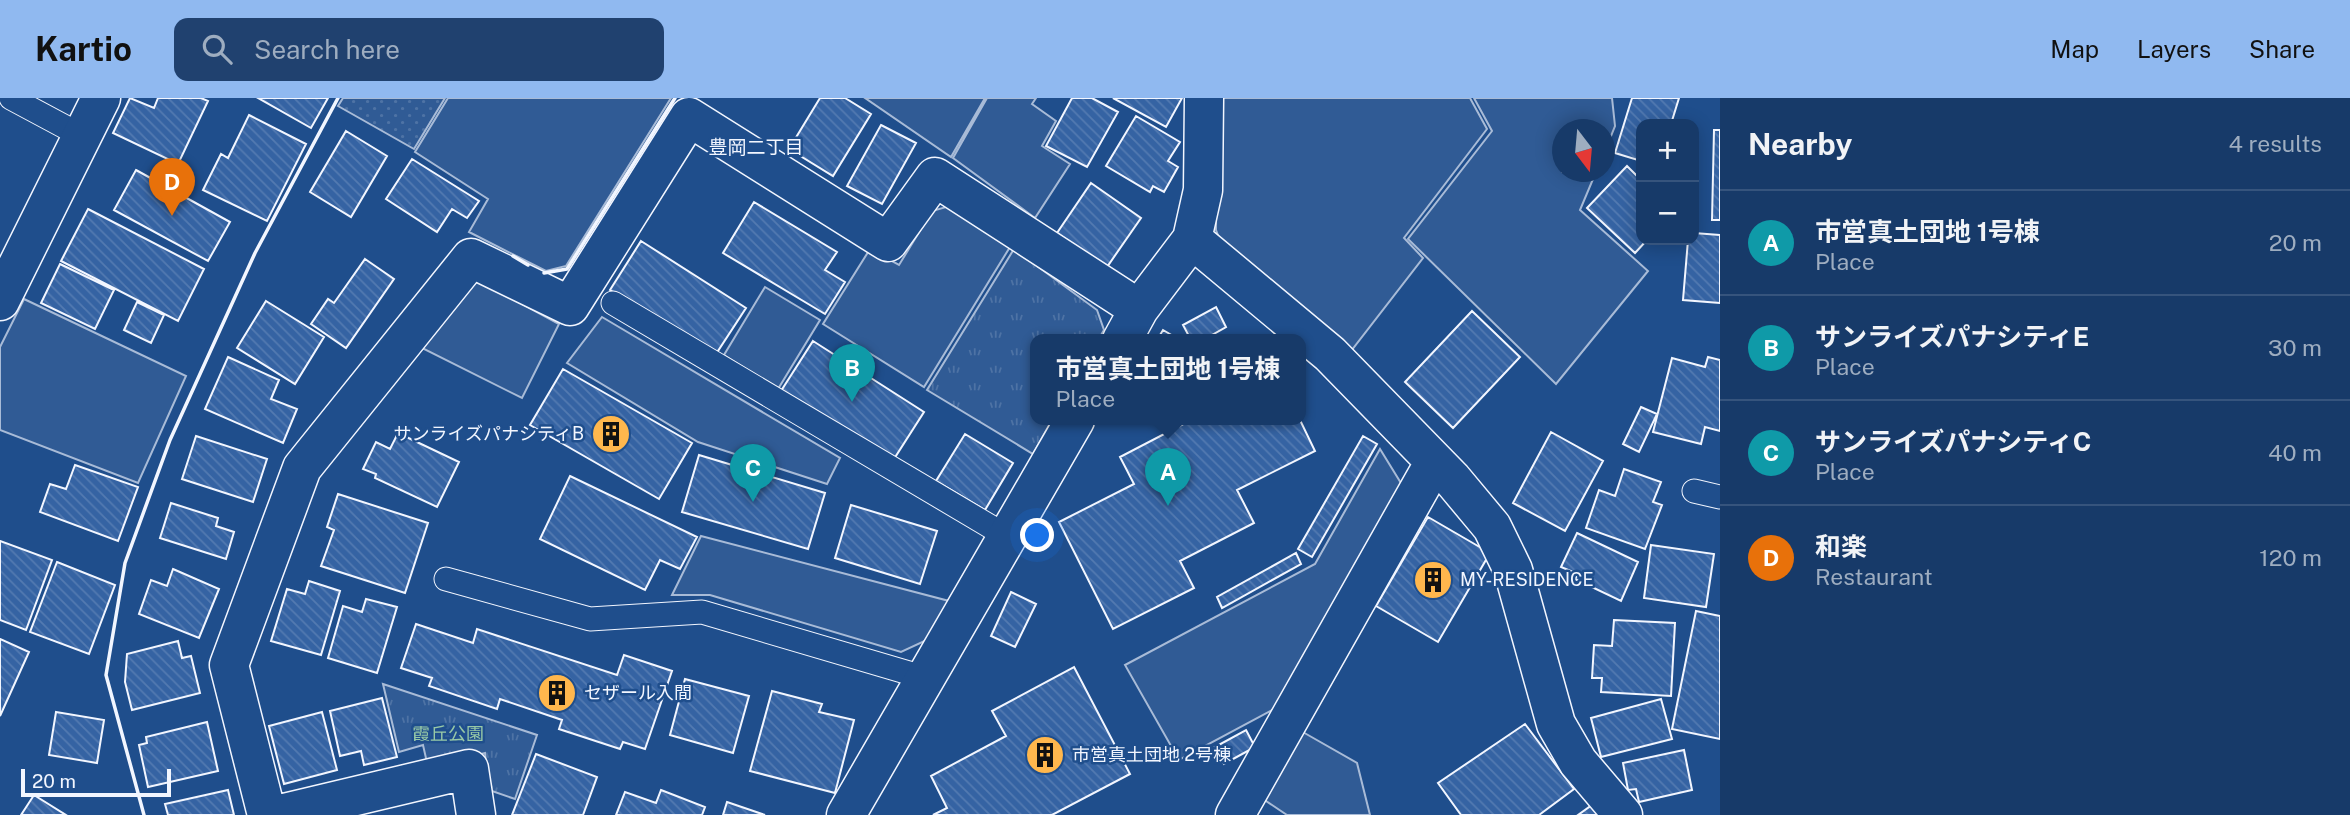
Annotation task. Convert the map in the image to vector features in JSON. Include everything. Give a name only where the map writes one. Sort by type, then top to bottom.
[{"type":"street","points":[[0,301],[12,249],[82,136],[101,98]]},
{"type":"street","points":[[267,815],[229,665],[302,468],[471,258],[570,306],[689,117],[888,242],[935,177],[1130,325],[1192,239],[1202,190],[1204,98]]},
{"type":"street","points":[[1192,239],[1330,354],[1452,479],[1492,527],[1513,570],[1556,724],[1578,762],[1623,815]]},
{"type":"street","points":[[846,815],[1072,425]]},
{"type":"street","points":[[1235,815],[1434,463]]},
{"type":"street","points":[[276,815],[469,769],[475,815]]},
{"type":"lane","points":[[11,98],[82,136]]},
{"type":"lane","points":[[613,303],[1008,537]]},
{"type":"lane","points":[[1694,491],[1720,497]]},
{"type":"lane","points":[[446,579],[590,619],[702,612],[926,678]]},
{"type":"green space","points":[[343,98],[445,98],[414,149],[338,106]]},
{"type":"green space","points":[[1014,249],[1097,310],[1104,330],[1102,334],[1030,334],[1030,425],[1049,425],[1033,454],[927,390]]},
{"type":"green space","name":"霞丘公園","points":[[383,684],[537,735],[515,799],[489,790],[485,753],[428,767],[423,745],[399,752]]},
{"type":"shaded area","points":[[448,98],[671,98],[566,266],[546,271],[469,232],[488,199],[415,152]]},
{"type":"shaded area","points":[[865,98],[985,98],[951,157]]},
{"type":"shaded area","points":[[987,98],[1036,98],[1032,104],[1056,121],[1042,146],[1070,164],[1035,218],[953,158]]},
{"type":"shaded area","points":[[1217,98],[1470,98],[1487,129],[1404,238],[1423,258],[1351,351],[1221,243],[1216,230]]},
{"type":"shaded area","points":[[1474,98],[1612,98],[1614,119],[1552,119],[1552,182],[1592,182],[1580,210],[1648,271],[1556,384],[1408,239],[1492,131]]},
{"type":"shaded area","points":[[953,205],[1010,247],[924,387],[823,324],[870,249],[899,265],[932,211]]},
{"type":"shaded area","points":[[478,280],[559,324],[522,398],[416,345]]},
{"type":"shaded area","points":[[765,287],[820,320],[778,389],[724,355]]},
{"type":"shaded area","points":[[24,299],[186,376],[138,483],[0,430],[0,347]]},
{"type":"shaded area","points":[[602,317],[840,458],[827,484],[698,442],[567,363]]},
{"type":"shaded area","points":[[1380,449],[1404,488],[1276,708],[1179,760],[1125,665],[1315,564]]},
{"type":"shaded area","points":[[701,536],[949,601],[929,639],[901,652],[710,595],[672,595]]},
{"type":"shaded area","points":[[1301,731],[1357,763],[1370,815],[1287,815],[1263,799]]},
{"type":"building","points":[[130,98],[154,108],[158,98],[201,98],[208,101],[178,164],[113,133]]},
{"type":"building","points":[[258,98],[328,98],[311,128]]},
{"type":"building","points":[[820,98],[845,98],[871,114],[833,176],[789,149]]},
{"type":"building","points":[[1072,98],[1092,98],[1118,112],[1087,167],[1046,146]]},
{"type":"building","points":[[1113,98],[1182,98],[1166,127]]},
{"type":"building","points":[[1632,98],[1679,98],[1673,119],[1636,119],[1636,159],[1615,153]]},
{"type":"building","points":[[249,115],[306,144],[267,221],[203,190],[221,154],[228,158]]},
{"type":"building","points":[[1136,116],[1180,142],[1168,161],[1178,167],[1164,192],[1153,186],[1150,192],[1106,166]]},
{"type":"building","points":[[881,125],[916,143],[882,204],[847,186]]},
{"type":"building","points":[[1714,130],[1720,130],[1720,220],[1712,220]]},
{"type":"building","points":[[346,131],[387,156],[351,217],[310,192]]},
{"type":"building","points":[[412,159],[479,201],[467,218],[452,209],[437,232],[386,199]]},
{"type":"building","points":[[1627,166],[1636,175],[1636,245],[1642,245],[1635,253],[1587,208],[1612,182],[1615,182]]},
{"type":"building","points":[[136,170],[230,222],[208,261],[114,210]]},
{"type":"building","points":[[1091,183],[1141,218],[1107,267],[1057,233]]},
{"type":"building","points":[[754,202],[837,252],[825,270],[845,282],[825,314],[723,253]]},
{"type":"building","points":[[88,209],[204,269],[178,321],[61,261]]},
{"type":"building","points":[[1699,233],[1720,235],[1720,303],[1683,300],[1688,245],[1699,245]]},
{"type":"building","points":[[641,241],[746,308],[714,357],[610,290]]},
{"type":"building","points":[[365,259],[394,279],[346,348],[311,324],[328,299],[334,303]]},
{"type":"building","points":[[60,264],[114,290],[95,329],[41,303]]},
{"type":"building","points":[[266,301],[324,337],[295,384],[237,348]]},
{"type":"building","points":[[137,302],[164,315],[151,343],[124,330]]},
{"type":"building","points":[[1216,307],[1226,327],[1214,334],[1188,334],[1183,325]]},
{"type":"building","points":[[1472,311],[1520,357],[1453,428],[1405,382]]},
{"type":"building","points":[[813,341],[924,412],[892,462],[781,391]]},
{"type":"building","points":[[228,357],[279,380],[271,399],[297,409],[283,443],[205,409]]},
{"type":"building","points":[[1708,357],[1720,360],[1720,431],[1705,427],[1701,444],[1653,432],[1672,358],[1705,367]]},
{"type":"building","name":"サンライズパナシティB","points":[[563,369],[692,443],[659,499],[530,425]]},
{"type":"building","points":[[1641,407],[1657,414],[1639,452],[1623,444]]},
{"type":"building","points":[[1181,425],[1302,425],[1315,451],[1237,490],[1254,523],[1180,561],[1194,588],[1113,629],[1059,522],[1134,484],[1120,457]]},
{"type":"building","points":[[1551,432],[1603,461],[1565,531],[1513,503]]},
{"type":"building","points":[[398,433],[459,462],[437,507],[375,478],[376,474],[363,469],[376,442],[390,449]]},
{"type":"building","points":[[965,434],[1013,463],[985,510],[936,481]]},
{"type":"building","points":[[196,436],[267,459],[253,502],[182,479]]},
{"type":"building","points":[[1363,436],[1377,444],[1312,557],[1298,549]]},
{"type":"building","points":[[699,455],[825,493],[808,549],[682,512]]},
{"type":"building","points":[[75,465],[138,487],[118,541],[40,512],[50,484],[66,489]]},
{"type":"building","points":[[1624,469],[1661,482],[1653,502],[1662,505],[1645,549],[1586,528],[1599,490],[1615,496]]},
{"type":"building","points":[[570,476],[697,537],[680,569],[660,560],[645,590],[540,539]]},
{"type":"building","points":[[338,494],[428,523],[405,593],[321,566],[334,530],[327,527]]},
{"type":"building","points":[[171,503],[218,518],[216,526],[234,532],[226,559],[160,538]]},
{"type":"building","points":[[851,505],[937,531],[920,584],[835,558]]},
{"type":"building","name":"MY-RESIDENCE","points":[[1428,517],[1490,553],[1438,642],[1376,606]]},
{"type":"building","points":[[1577,533],[1638,562],[1621,601],[1575,579],[1578,574],[1561,567]]},
{"type":"building","points":[[0,541],[52,560],[26,630],[0,620]]},
{"type":"building","points":[[1651,545],[1714,554],[1706,607],[1644,598]]},
{"type":"building","points":[[1296,553],[1301,564],[1222,608],[1217,597]]},
{"type":"building","points":[[57,562],[115,585],[89,654],[30,632]]},
{"type":"building","points":[[173,569],[219,589],[199,638],[139,614],[151,580],[167,586]]},
{"type":"building","points":[[309,581],[340,591],[321,655],[271,641],[287,589],[305,594]]},
{"type":"building","points":[[1011,592],[1036,604],[1015,647],[991,636]]},
{"type":"building","points":[[366,599],[397,607],[377,673],[328,658],[343,606],[362,612]]},
{"type":"building","points":[[1696,611],[1720,616],[1720,739],[1672,729]]},
{"type":"building","points":[[1614,620],[1675,623],[1671,696],[1601,692],[1602,678],[1592,678],[1594,645],[1612,646]]},
{"type":"building","name":"セザール入間","points":[[416,624],[473,643],[477,629],[617,675],[624,655],[672,671],[645,749],[623,742],[620,749],[559,729],[562,720],[500,699],[497,709],[429,686],[432,678],[401,668]]},
{"type":"building","points":[[0,639],[29,652],[0,716]]},
{"type":"building","points":[[178,641],[182,658],[191,656],[200,693],[132,710],[125,682],[127,654]]},
{"type":"building","name":"市営真土団地 2号棟","points":[[1074,667],[1130,774],[1052,815],[933,815],[947,808],[931,776],[1006,736],[992,711]]},
{"type":"building","points":[[685,679],[749,696],[733,753],[670,735]]},
{"type":"building","points":[[772,691],[822,704],[819,712],[854,720],[835,793],[750,771]]},
{"type":"building","points":[[382,698],[397,757],[364,765],[361,751],[340,756],[330,711]]},
{"type":"building","points":[[1661,699],[1672,739],[1601,757],[1591,718]]},
{"type":"building","points":[[56,712],[104,720],[97,763],[49,755]]},
{"type":"building","points":[[322,712],[337,770],[284,784],[269,726]]},
{"type":"building","points":[[207,722],[218,771],[148,787],[139,745],[147,743],[146,737]]},
{"type":"building","points":[[1525,724],[1574,789],[1539,815],[1461,815],[1438,783]]},
{"type":"building","points":[[1246,730],[1255,747],[1224,764],[1215,747]]},
{"type":"building","points":[[1684,750],[1692,790],[1639,802],[1636,789],[1628,790],[1623,763]]},
{"type":"building","points":[[536,754],[597,777],[583,815],[512,815]]},
{"type":"building","points":[[228,790],[234,815],[168,815],[165,804]]},
{"type":"building","points":[[661,790],[705,807],[702,815],[616,815],[625,792],[656,803]]},
{"type":"building","points":[[34,795],[66,815],[21,815]]},
{"type":"building","points":[[727,802],[765,815],[723,815]]},
{"type":"building","points":[[1592,805],[1599,815],[1578,815]]},
{"type":"wall","points":[[144,815],[106,675],[125,563],[170,440],[255,253],[338,98]]},
{"type":"wall","points":[[544,273],[567,269],[675,98]]},
{"type":"wall","points":[[513,256],[528,265]]},
{"type":"place","name":"和楽","points":[[172,216]]},
{"type":"place","name":"サンライズパナシティE","points":[[852,402]]},
{"type":"place","name":"サンライズパナシティB","points":[[611,434]]},
{"type":"place","name":"サンライズパナシティC","points":[[753,502]]},
{"type":"place","name":"市営真土団地 1号棟","points":[[1168,506]]},
{"type":"place","name":"MY-RESIDENCE","points":[[1433,580]]},
{"type":"place","name":"セザール入間","points":[[557,693]]},
{"type":"place","name":"市営真土団地 2号棟","points":[[1045,755]]},
{"type":"district","name":"豊岡二丁目","points":[[756,147]]}]
